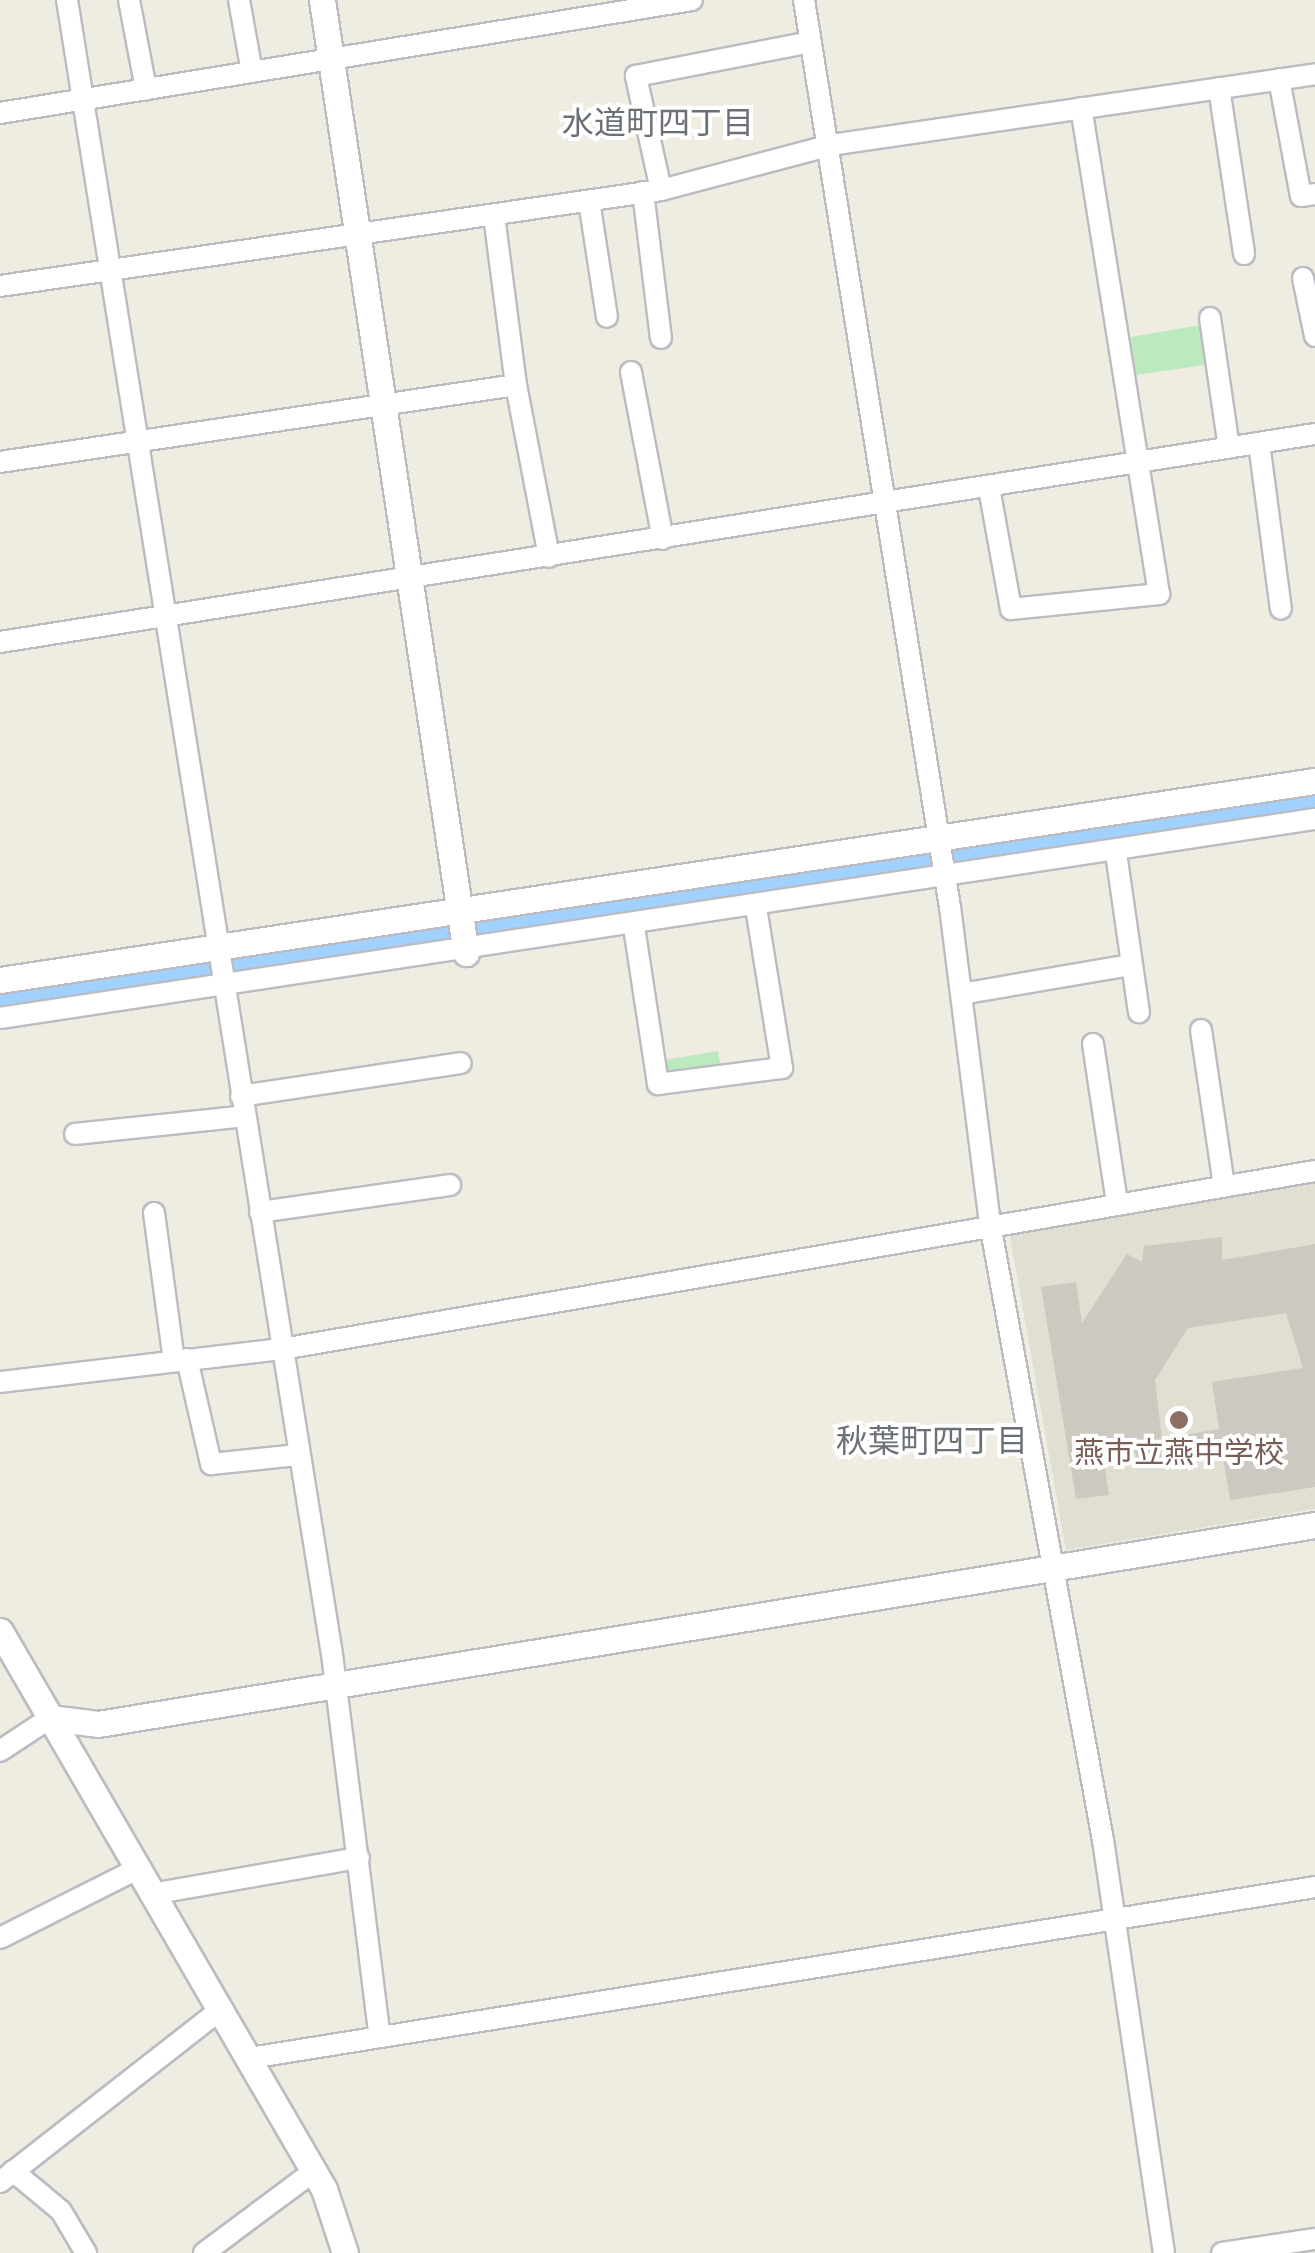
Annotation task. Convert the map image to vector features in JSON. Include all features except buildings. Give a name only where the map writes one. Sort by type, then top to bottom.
[{"type":"street","points":[[67,0],[81,100],[116,272],[162,617],[336,1685],[379,2031]]},
{"type":"street","points":[[129,0],[146,90]]},
{"type":"street","points":[[239,0],[252,72]]},
{"type":"street","points":[[322,0],[414,578],[464,932]]},
{"type":"street","points":[[0,113],[626,5],[692,0]]},
{"type":"street","points":[[804,0],[832,145],[889,504],[961,994],[990,1224],[1114,1919],[1164,2253]]},
{"type":"street","points":[[661,338],[652,191],[636,76],[810,42]]},
{"type":"street","points":[[0,286],[652,191],[832,145],[1315,74]]},
{"type":"street","points":[[1279,79],[1300,196],[1315,194]]},
{"type":"street","points":[[1219,88],[1244,254]]},
{"type":"street","points":[[989,488],[1011,609],[1159,594],[1082,108]]},
{"type":"street","points":[[588,201],[608,317]]},
{"type":"street","points":[[494,216],[516,385],[549,557]]},
{"type":"street","points":[[1303,278],[1315,329]]},
{"type":"street","points":[[1210,318],[1229,448]]},
{"type":"street","points":[[631,372],[664,539]]},
{"type":"street","points":[[0,462],[516,385]]},
{"type":"street","points":[[0,642],[1315,434]]},
{"type":"street","points":[[1259,444],[1281,609]]},
{"type":"street","points":[[0,980],[220,969],[464,932],[634,926],[756,907],[941,859],[1315,781]]},
{"type":"street","points":[[0,1018],[220,969],[941,859],[1116,853],[1315,819]]},
{"type":"street","points":[[1116,853],[1139,1012]]},
{"type":"street","points":[[634,926],[658,1084],[782,1068],[756,907]]},
{"type":"street","points":[[961,994],[1130,965]]},
{"type":"street","points":[[1201,1030],[1224,1186]]},
{"type":"street","points":[[1093,1044],[1117,1203]]},
{"type":"street","points":[[74,1134],[461,1063]]},
{"type":"street","points":[[0,1382],[282,1349],[1315,1171]]},
{"type":"street","points":[[260,1212],[450,1185]]},
{"type":"street","points":[[154,1213],[180,1360],[211,1464],[298,1455]]},
{"type":"street","points":[[0,1751],[50,1718],[98,1724],[1315,1525]]},
{"type":"street","points":[[0,1632],[314,2171],[345,2253]]},
{"type":"street","points":[[152,1894],[359,1858]]},
{"type":"street","points":[[0,1938],[137,1869]]},
{"type":"street","points":[[250,2058],[379,2031],[1315,1887]]},
{"type":"street","points":[[86,2253],[61,2211],[6,2176],[220,2010]]},
{"type":"street","points":[[204,2253],[314,2171]]},
{"type":"street","points":[[1222,2253],[1315,2239]]},
{"type":"shaded area","name":"燕市立燕中学校","points":[[1315,1179],[1315,1509],[1066,1550],[1010,1237],[1015,1225]]},
{"type":"green space","points":[[1206,324],[1211,364],[1136,375],[1131,337]]},
{"type":"green space","points":[[718,1051],[721,1070],[675,1079],[665,1070],[665,1060]]},
{"type":"waterway","points":[[0,999],[1315,798]]},
{"type":"place","name":"燕市立燕中学校","points":[[1179,1420]]},
{"type":"district","name":"水道町四丁目","points":[[658,125]]},
{"type":"district","name":"秋葉町四丁目","points":[[932,1443]]}]
